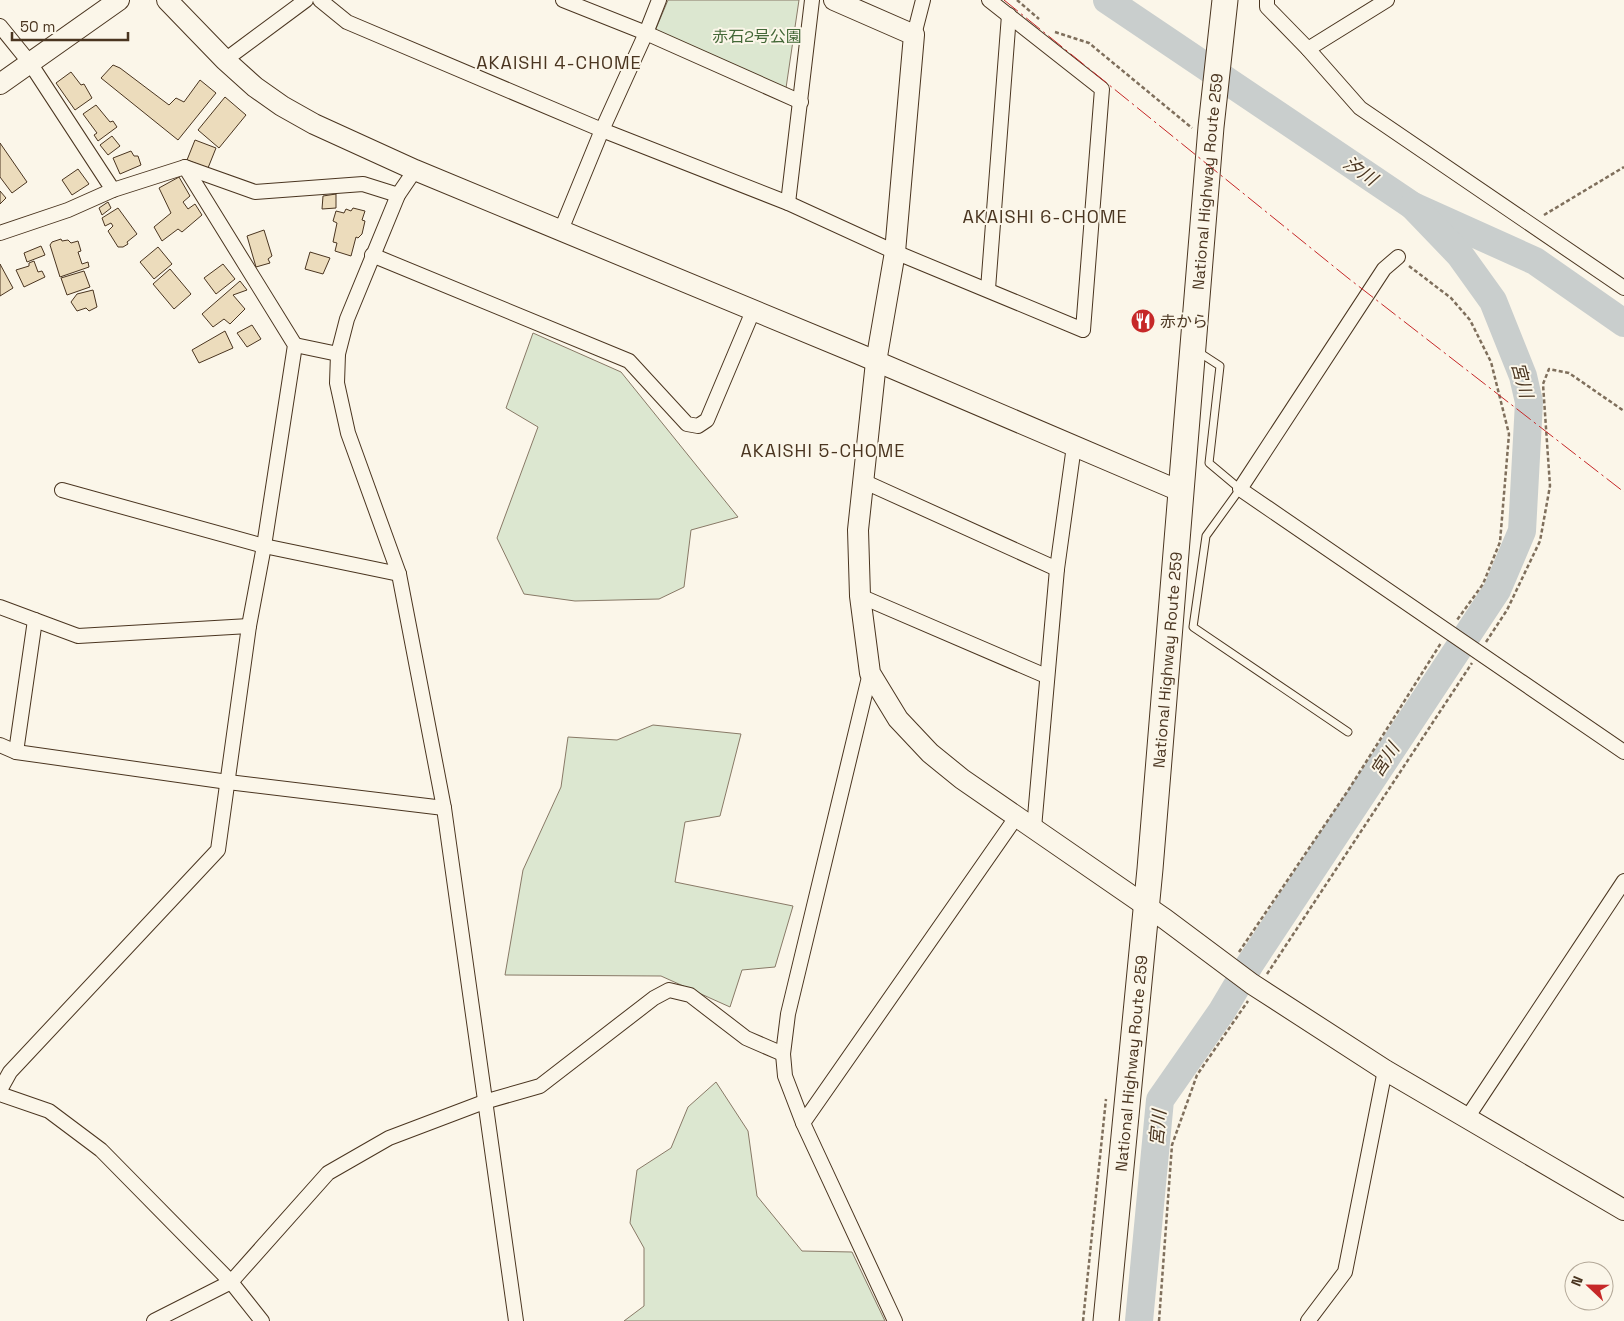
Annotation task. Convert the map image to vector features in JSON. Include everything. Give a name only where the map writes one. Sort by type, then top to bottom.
[{"type":"highway","name":"National Highway Route 259","points":[[1106,1321],[1146,907],[1211,135],[1224,8]]},
{"type":"street","points":[[0,84],[119,0]]},
{"type":"street","points":[[167,0],[225,60],[255,87],[282,106],[314,124],[415,170],[1182,492]]},
{"type":"street","points":[[225,60],[306,0]]},
{"type":"street","points":[[320,0],[347,22],[602,130],[788,203],[895,252],[1083,330],[1102,89],[989,0]]},
{"type":"street","points":[[563,0],[646,33],[801,102]]},
{"type":"street","points":[[561,230],[602,130],[646,33],[658,0]]},
{"type":"street","points":[[788,203],[812,0]]},
{"type":"street","points":[[834,0],[914,34]]},
{"type":"street","points":[[895,1321],[803,1123],[785,1076],[783,1054],[790,1004],[870,673],[860,596],[858,530],[865,482],[876,362],[895,252],[914,34],[924,0]]},
{"type":"street","points":[[1267,0],[1266,6],[1308,49],[1360,108],[1624,288]]},
{"type":"street","points":[[1308,49],[1387,0]]},
{"type":"street","points":[[988,289],[1009,15]]},
{"type":"street","points":[[0,26],[30,63],[113,190]]},
{"type":"street","points":[[0,233],[68,210],[113,190],[185,167],[254,192],[363,184],[398,195]]},
{"type":"street","points":[[0,1090],[10,1072],[218,850],[249,626],[264,546],[295,345],[185,167]]},
{"type":"street","points":[[415,170],[398,195],[347,319],[338,354],[337,382],[348,433],[399,574],[444,808],[516,1321]]},
{"type":"street","points":[[372,255],[628,361],[687,424],[698,426],[707,420],[753,311]]},
{"type":"street","points":[[1398,257],[1384,268],[1240,489],[1624,752]]},
{"type":"street","points":[[295,345],[338,354]]},
{"type":"street","points":[[1034,828],[1057,569],[1074,446]]},
{"type":"street","points":[[865,482],[1057,569]]},
{"type":"street","points":[[62,490],[264,546],[399,574]]},
{"type":"street","points":[[860,596],[1046,676]]},
{"type":"street","points":[[0,607],[78,636],[249,626]]},
{"type":"street","points":[[16,752],[35,620]]},
{"type":"street","points":[[870,673],[898,719],[930,753],[962,779],[1146,907],[1255,986],[1385,1070],[1624,1210]]},
{"type":"street","points":[[0,745],[16,752],[228,782],[444,808]]},
{"type":"street","points":[[803,1123],[1017,816]]},
{"type":"street","points":[[1467,1118],[1624,881]]},
{"type":"street","points":[[154,1321],[231,1282],[328,1173],[389,1138],[484,1102],[540,1086],[654,998],[669,990],[690,995],[746,1038],[783,1054]]},
{"type":"street","points":[[1308,1321],[1345,1272],[1385,1070]]},
{"type":"street","points":[[0,1094],[49,1111],[101,1150],[231,1282],[262,1321]]},
{"type":"lane","points":[[1194,349],[1220,366],[1209,463],[1240,489],[1206,536],[1193,627],[1348,732]]},
{"type":"path","points":[[1017,0],[1042,22]]},
{"type":"path","points":[[1049,27],[1055,32],[1090,43],[1211,135]]},
{"type":"path","points":[[1530,224],[1624,167]]},
{"type":"path","points":[[1230,969],[1349,789],[1448,632],[1483,584],[1500,542],[1509,434],[1492,362],[1470,320],[1451,298],[1398,257]]},
{"type":"path","points":[[1159,1321],[1172,1145],[1197,1075],[1476,652],[1507,610],[1540,541],[1550,486],[1543,384],[1548,368],[1569,373],[1624,411]]},
{"type":"green space","name":"赤石2号公園","points":[[668,0],[799,0],[786,88],[655,31]]},
{"type":"green space","points":[[533,333],[621,372],[738,517],[691,530],[684,587],[659,599],[575,601],[524,594],[497,538],[538,427],[506,408]]},
{"type":"green space","points":[[653,725],[741,734],[720,816],[685,822],[675,882],[793,906],[775,967],[742,970],[730,1007],[661,976],[505,975],[523,870],[561,787],[568,737],[617,740]]},
{"type":"green space","points":[[716,1082],[748,1131],[757,1196],[802,1251],[852,1252],[885,1321],[624,1321],[644,1306],[644,1248],[630,1223],[637,1170],[671,1148],[688,1107]]},
{"type":"building","points":[[113,65],[120,68],[169,105],[176,98],[184,102],[200,80],[216,93],[178,140],[101,78]]},
{"type":"building","points":[[71,72],[81,85],[84,84],[92,98],[75,110],[56,83]]},
{"type":"building","points":[[225,97],[246,115],[219,148],[198,130]]},
{"type":"building","points":[[96,105],[110,122],[113,121],[117,127],[98,141],[94,135],[97,133],[83,114]]},
{"type":"building","points":[[112,136],[120,146],[108,155],[100,145]]},
{"type":"building","points":[[195,140],[216,148],[208,168],[187,160]]},
{"type":"building","points":[[0,143],[27,182],[12,193],[0,177]]},
{"type":"building","points":[[131,151],[134,156],[138,156],[141,165],[120,174],[113,158]]},
{"type":"building","points":[[78,169],[89,184],[72,195],[62,180]]},
{"type":"building","points":[[179,177],[190,196],[183,202],[188,209],[195,204],[202,215],[182,232],[178,229],[162,241],[154,227],[171,213],[159,188]]},
{"type":"building","points":[[0,191],[6,198],[0,204]]},
{"type":"building","points":[[336,194],[336,208],[322,209],[323,196]]},
{"type":"building","points":[[108,202],[111,208],[102,215],[99,208]]},
{"type":"building","points":[[118,208],[137,234],[123,247],[118,247],[108,231],[113,226],[111,223],[105,226],[102,218]]},
{"type":"building","points":[[353,208],[365,211],[362,220],[365,221],[362,234],[358,238],[356,237],[351,256],[335,251],[337,243],[333,242],[337,223],[333,221],[336,211],[344,213],[346,209],[351,211]]},
{"type":"building","points":[[264,230],[272,256],[268,259],[270,263],[256,267],[247,236]]},
{"type":"building","points":[[61,239],[62,241],[68,240],[71,243],[78,241],[81,251],[78,252],[82,264],[88,262],[89,267],[60,277],[50,245],[52,242]]},
{"type":"building","points":[[41,246],[45,255],[27,262],[24,253]]},
{"type":"building","points":[[158,247],[172,264],[154,279],[140,262]]},
{"type":"building","points":[[310,252],[330,258],[323,274],[305,269]]},
{"type":"building","points":[[34,261],[38,272],[42,271],[45,277],[24,287],[16,270],[29,266],[29,263]]},
{"type":"building","points":[[0,264],[13,288],[0,296]]},
{"type":"building","points":[[223,264],[235,279],[216,294],[204,278]]},
{"type":"building","points":[[170,269],[191,294],[174,309],[153,284]]},
{"type":"building","points":[[84,271],[90,287],[67,295],[61,278]]},
{"type":"building","points":[[240,281],[247,290],[233,295],[245,309],[230,324],[224,319],[213,327],[202,314]]},
{"type":"building","points":[[93,290],[97,307],[89,311],[86,308],[77,311],[71,302],[77,294]]},
{"type":"building","points":[[252,325],[261,339],[247,347],[237,333]]},
{"type":"building","points":[[225,331],[233,348],[199,363],[192,350]]},
{"type":"waterway","name":"汐川","points":[[1107,0],[1413,206],[1535,261],[1624,323]]},
{"type":"waterway","name":"宮川","points":[[1139,1321],[1160,1100],[1222,1011],[1250,964],[1497,590],[1522,531],[1529,402],[1523,376],[1493,301],[1460,255],[1413,206]]},
{"type":"power","points":[[1004,0],[1348,278],[1624,492]]},
{"type":"place","name":"赤から","points":[[1143,321]]},
{"type":"district","name":"AKAISHI 4-CHOME","points":[[559,63]]},
{"type":"district","name":"AKAISHI 6-CHOME","points":[[1045,217]]},
{"type":"district","name":"AKAISHI 5-CHOME","points":[[823,451]]}]
